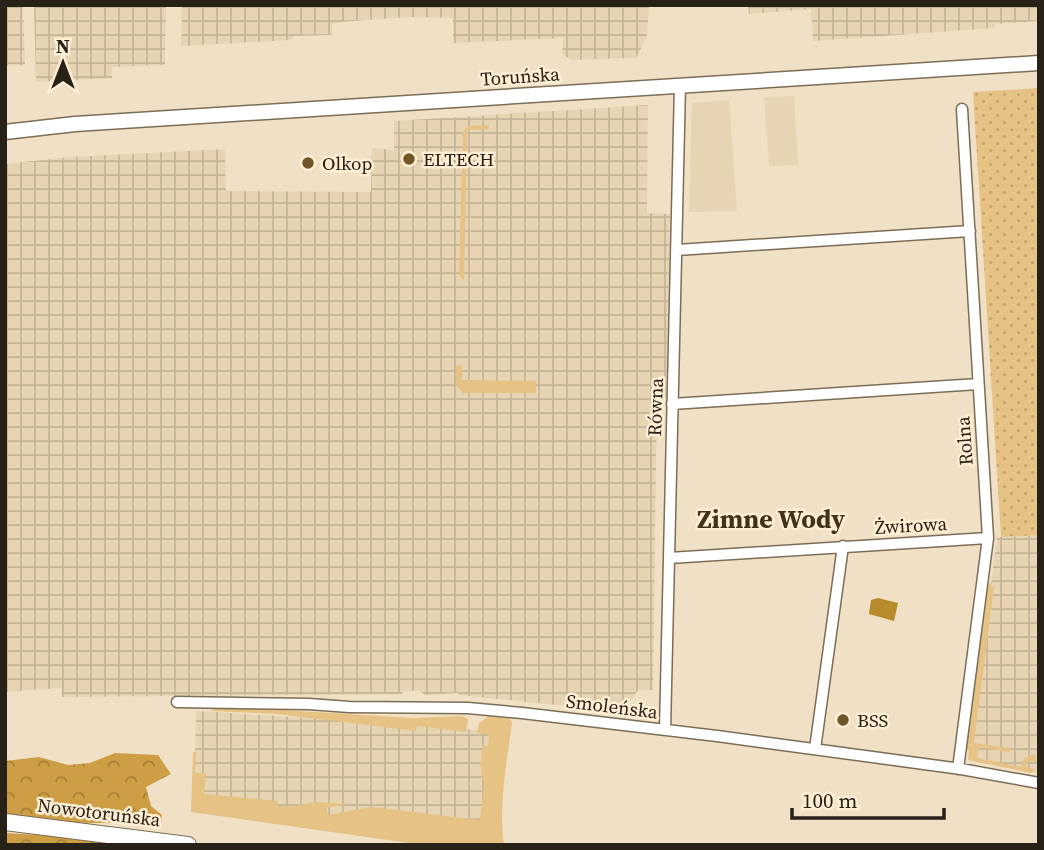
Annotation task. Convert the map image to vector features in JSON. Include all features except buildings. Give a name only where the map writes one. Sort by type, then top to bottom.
[{"type":"main road","name":"Nowotoruńska","points":[[5,822],[188,845]]},
{"type":"street","name":"Toruńska","points":[[5,132],[75,124],[1039,63]]},
{"type":"street","name":"Równa","points":[[665,730],[680,85]]},
{"type":"street","name":"Rolna","points":[[958,769],[988,538],[962,109]]},
{"type":"street","points":[[677,250],[970,231]]},
{"type":"street","points":[[672,404],[978,384]]},
{"type":"street","name":"Żwirowa","points":[[669,558],[988,538]]},
{"type":"street","points":[[815,750],[843,546]]},
{"type":"street","name":"Smoleńska","points":[[177,702],[468,708],[665,730],[958,769],[1039,783]]},
{"type":"shaded area","points":[[5,5],[23,5],[25,65],[5,66]]},
{"type":"shaded area","points":[[34,5],[166,5],[165,65],[112,67],[112,78],[36,82]]},
{"type":"shaded area","points":[[182,5],[649,5],[647,37],[636,58],[571,60],[562,54],[563,38],[453,43],[453,18],[409,17],[340,22],[332,25],[332,35],[181,46]]},
{"type":"shaded area","points":[[748,5],[1039,5],[1039,21],[996,24],[994,28],[813,41],[811,9],[749,14]]},
{"type":"shaded area","points":[[1039,88],[1039,535],[1001,537],[973,92]]},
{"type":"shaded area","points":[[794,96],[798,165],[769,166],[764,97]]},
{"type":"shaded area","points":[[729,100],[737,211],[689,212],[692,103]]},
{"type":"shaded area","points":[[648,105],[647,213],[670,214],[666,397],[657,398],[653,690],[638,690],[623,712],[458,693],[425,695],[420,691],[403,691],[402,694],[62,697],[61,688],[5,692],[5,164],[71,157],[225,149],[226,191],[371,192],[372,148],[394,150],[394,121]]},
{"type":"shaded area","points":[[489,125],[489,129],[467,130],[464,280],[459,275],[463,132],[468,126]]},
{"type":"shaded area","points":[[462,365],[462,380],[536,381],[536,393],[463,393],[456,385],[456,366]]},
{"type":"shaded area","points":[[1039,535],[1039,774],[968,760],[997,537]]},
{"type":"shaded area","points":[[992,582],[991,587],[994,587],[974,743],[1010,748],[1010,752],[979,747],[977,758],[1021,767],[1024,758],[1035,754],[1036,762],[1027,761],[1026,767],[1035,769],[1031,773],[968,760],[969,751],[966,749],[988,585]]},
{"type":"shaded area","points":[[878,598],[898,603],[894,621],[869,614],[871,600]]},
{"type":"shaded area","points":[[218,706],[412,718],[462,716],[468,719],[466,732],[417,726],[416,731],[277,714],[211,711]]},
{"type":"shaded area","points":[[196,711],[414,724],[507,733],[492,845],[194,810]]},
{"type":"shaded area","points":[[492,714],[508,716],[512,723],[503,800],[504,845],[423,845],[191,812],[193,752],[196,752],[195,773],[206,773],[204,794],[278,801],[278,806],[292,807],[315,802],[348,804],[326,808],[328,815],[371,807],[480,820],[484,784],[480,765],[483,745],[488,746],[489,735],[477,733],[479,723]]},
{"type":"green space","points":[[115,753],[158,755],[171,774],[146,787],[151,806],[162,815],[161,822],[86,823],[5,815],[5,761],[39,757],[68,765],[90,763]]},
{"type":"green space","points":[[5,833],[89,838],[131,845],[5,845]]},
{"type":"place","name":"ELTECH","points":[[409,159]]},
{"type":"place","name":"Olkop","points":[[308,163]]},
{"type":"place","name":"BSS","points":[[843,720]]},
{"type":"district","name":"Zimne Wody","points":[[771,519]]}]
